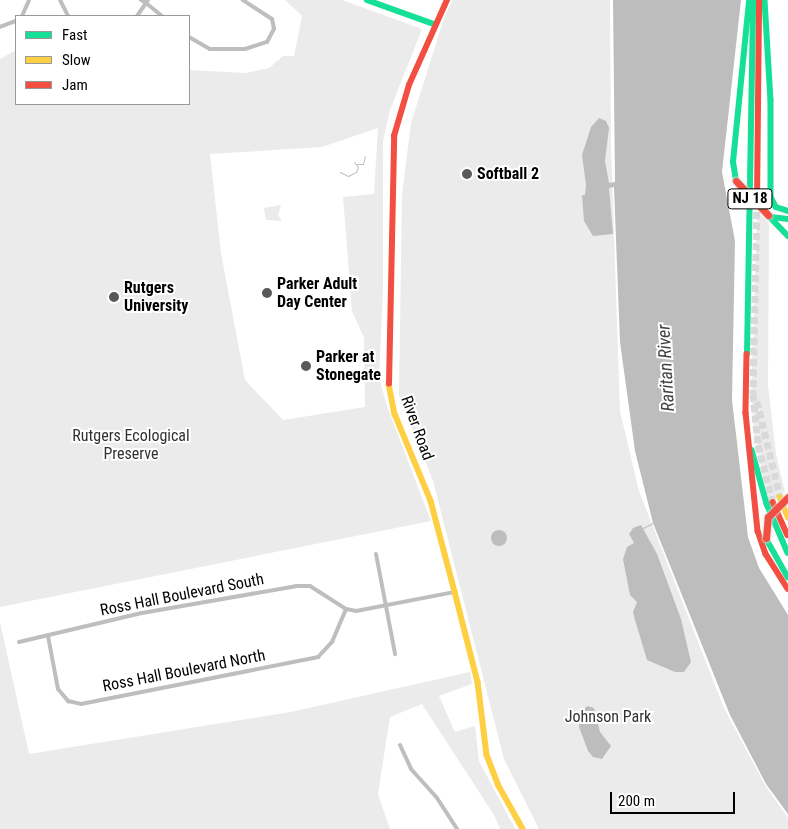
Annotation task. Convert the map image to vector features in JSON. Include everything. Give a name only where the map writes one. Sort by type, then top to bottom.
[{"type":"main road","points":[[367,0],[434,24]]},
{"type":"main road","name":"River Road","points":[[447,0],[434,24],[409,84],[394,136],[391,196],[393,302],[388,378],[394,414],[431,501],[455,592],[478,682],[487,755],[499,786],[523,829]]},
{"type":"main road","points":[[751,0],[733,162],[736,181],[768,215],[779,222],[788,236]]},
{"type":"main road","name":"NJ 18","points":[[751,0],[746,413],[758,478],[788,553]]},
{"type":"main road","name":"NJ 18","points":[[757,201],[759,0]]},
{"type":"main road","points":[[765,0],[771,100],[771,197],[776,207],[788,211]]},
{"type":"main road","points":[[779,222],[788,219]]},
{"type":"main road","points":[[746,413],[758,531],[766,554],[788,589]]},
{"type":"main road","points":[[780,499],[788,518]]},
{"type":"main road","points":[[780,499],[788,535]]},
{"type":"main road","points":[[780,499],[768,517],[766,538],[788,576]]},
{"type":"street","points":[[22,15],[29,0]]},
{"type":"street","points":[[60,0],[68,15]]},
{"type":"street","points":[[141,0],[147,2],[161,15]]},
{"type":"street","points":[[190,38],[210,49],[245,50],[267,42],[274,32],[274,22],[243,0]]},
{"type":"street","points":[[138,15],[147,2]]},
{"type":"street","points":[[0,27],[15,21]]},
{"type":"street","points":[[376,554],[395,654]]},
{"type":"street","name":"Ross Hall Boulevard South","points":[[19,642],[142,613],[296,586],[317,589],[346,609]]},
{"type":"street","points":[[346,609],[387,606],[455,592]]},
{"type":"street","name":"Ross Hall Boulevard North","points":[[48,636],[58,688],[68,701],[81,704],[318,657],[332,642],[346,609]]},
{"type":"street","points":[[400,745],[411,768],[437,798],[457,829]]},
{"type":"green space","name":"Rutgers Ecological Preserve","points":[[285,0],[342,0],[422,29],[390,110],[383,141],[383,291],[379,378],[387,406],[431,521],[0,607],[0,59],[15,51],[15,105],[190,105],[190,70],[245,73],[269,68],[283,56],[294,56],[302,16]],"holes":[[[378,128],[374,194],[343,197],[352,311],[364,338],[365,407],[283,420],[245,380],[221,253],[210,154],[322,147]]]},
{"type":"green space","name":"Johnson Park","points":[[453,0],[610,0],[611,143],[620,411],[639,491],[724,708],[765,785],[788,818],[788,829],[539,829],[504,759],[433,481],[399,395],[402,195],[411,123],[445,15]]},
{"type":"green space","points":[[281,205],[278,215],[282,221],[266,220],[264,208]]},
{"type":"green space","points":[[757,212],[769,223],[768,385],[776,454],[785,492],[769,502],[754,436],[751,393]]},
{"type":"green space","points":[[0,622],[29,754],[291,712],[470,672],[472,684],[439,696],[455,732],[475,726],[479,761],[515,829],[500,829],[494,815],[422,704],[390,717],[378,794],[390,829],[0,829]]},
{"type":"water","name":"Raritan River","points":[[613,0],[741,0],[722,172],[735,241],[732,400],[748,537],[759,568],[788,615],[788,814],[766,784],[730,715],[653,523],[635,451],[620,342],[614,187],[609,188],[613,234],[593,236],[584,221],[582,195],[585,195],[586,185],[582,155],[591,127],[599,118],[606,121],[609,128],[605,161],[609,183],[615,182]]},
{"type":"water","points":[[641,525],[657,554],[681,619],[691,662],[684,672],[675,672],[647,660],[635,620],[633,612],[637,602],[630,595],[623,559],[627,547],[634,543],[629,534],[633,528]]},
{"type":"water","points":[[499,530],[507,538],[499,546],[491,538]]},
{"type":"water","points":[[588,706],[594,708],[600,732],[611,746],[602,759],[593,757],[588,751],[579,727],[580,711]]},
{"type":"waterway","points":[[357,164],[363,164],[365,156]]},
{"type":"waterway","points":[[340,172],[348,176],[356,172],[358,167],[354,162]]},
{"type":"waterway","points":[[643,528],[653,523]]},
{"type":"tunnel","points":[[757,201],[753,394],[758,445],[773,502]]},
{"type":"tunnel","points":[[757,401],[780,497]]},
{"type":"traffic: fast","points":[[367,0],[434,24]]},
{"type":"traffic: fast","points":[[747,354],[753,0]]},
{"type":"traffic: fast","points":[[765,0],[771,100],[771,197],[776,207],[788,211]]},
{"type":"traffic: fast","points":[[736,181],[733,162],[749,3]]},
{"type":"traffic: fast","points":[[768,215],[788,236]]},
{"type":"traffic: fast","points":[[771,217],[788,219]]},
{"type":"traffic: fast","points":[[752,450],[767,504],[788,553]]},
{"type":"traffic: fast","points":[[766,538],[788,577]]},
{"type":"traffic: slow","points":[[389,384],[395,414],[431,501],[478,682],[487,755],[499,786],[523,829]]},
{"type":"traffic: slow","points":[[780,497],[788,517]]},
{"type":"traffic: jam","points":[[389,384],[394,136],[409,85],[447,0]]},
{"type":"traffic: jam","points":[[757,201],[759,0]]},
{"type":"traffic: jam","points":[[736,181],[768,215]]},
{"type":"traffic: jam","points":[[747,354],[746,413],[758,531],[766,554],[788,589]]},
{"type":"traffic: jam","points":[[766,538],[768,517],[788,497]]},
{"type":"traffic: jam","points":[[773,502],[788,535]]},
{"type":"place","name":"Softball 2","points":[[467,174]]},
{"type":"place","name":"Parker Adult Day Center","points":[[267,293]]},
{"type":"place","name":"Rutgers University","points":[[114,297]]},
{"type":"place","name":"Parker at Stonegate","points":[[306,366]]}]
